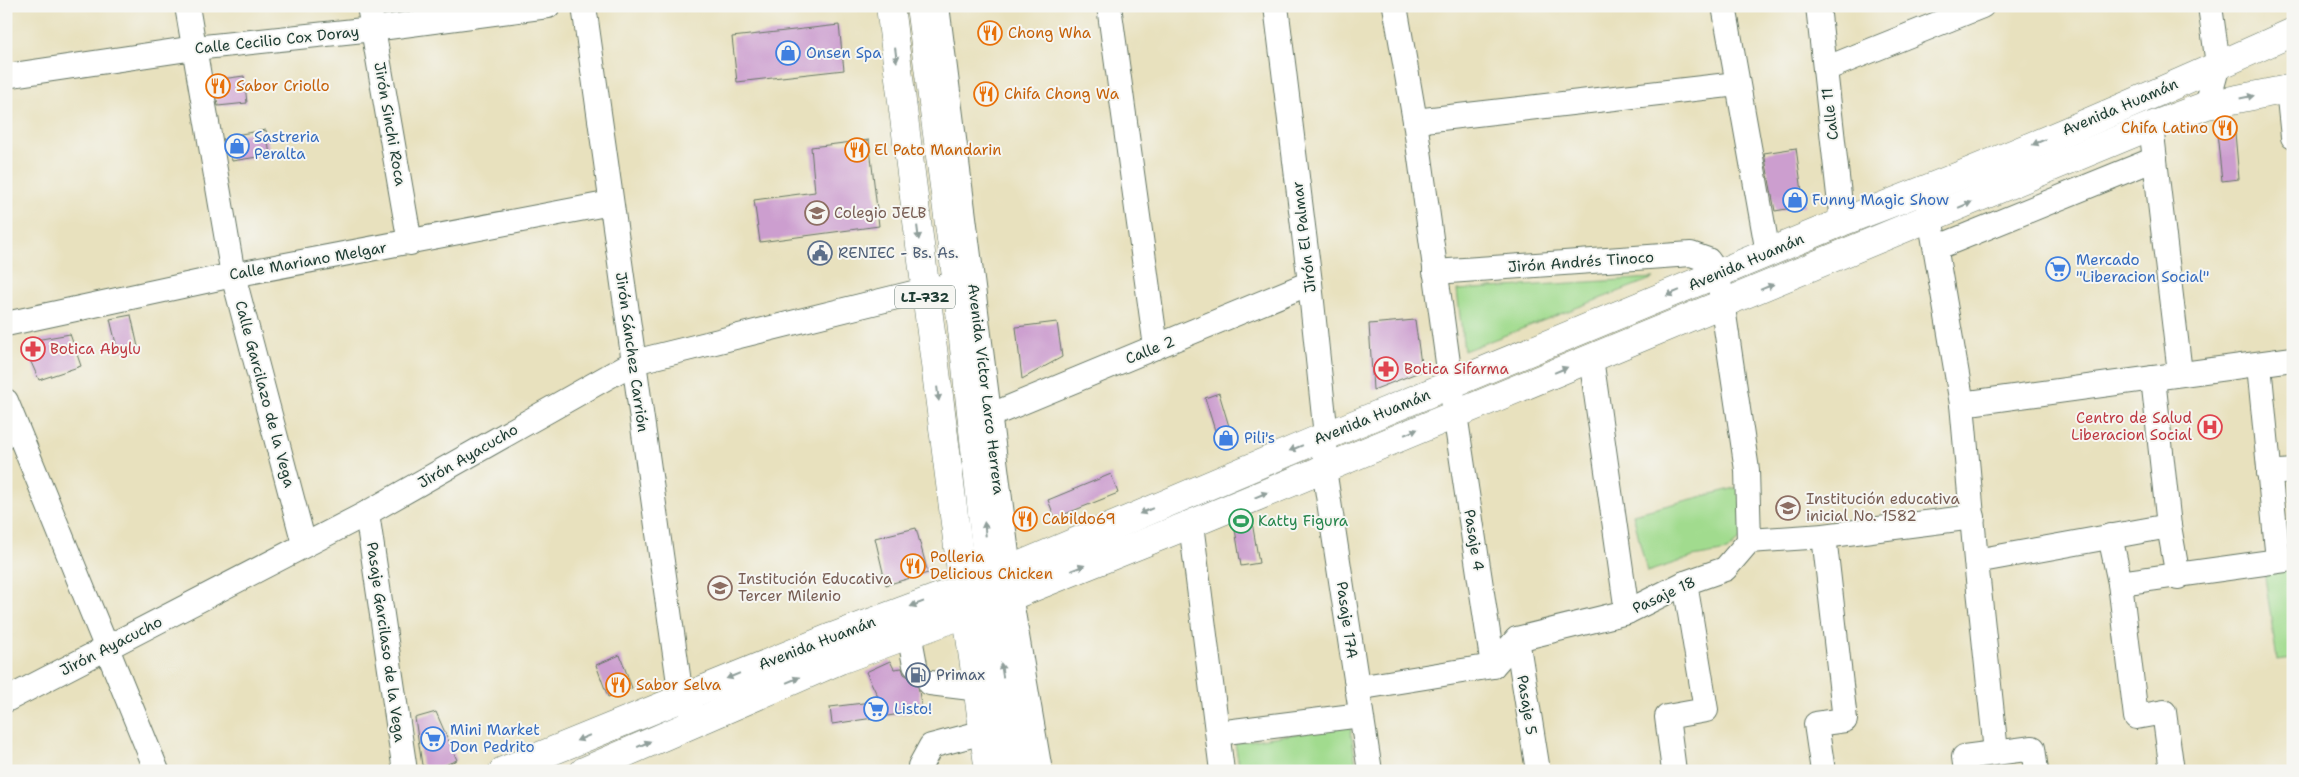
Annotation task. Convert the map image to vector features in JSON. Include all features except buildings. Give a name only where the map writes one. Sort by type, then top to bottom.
[{"type":"main road","name":"Avenida Víctor Larco Herrera","points":[[890,6],[924,290],[988,591]]},
{"type":"main road","name":"Avenida Víctor Larco Herrera","points":[[920,6],[957,284],[988,591],[989,697],[984,732],[989,771]]},
{"type":"main road","name":"Avenida Huamán","points":[[584,771],[698,721],[836,648],[909,634],[988,591],[1326,436],[1842,222],[1925,190],[2218,66],[2293,32]]},
{"type":"main road","name":"Avenida Huamán","points":[[503,771],[681,697],[836,648],[988,591],[1191,524],[1932,219],[2151,126],[2207,104],[2290,88]]},
{"type":"main road","name":"Avenida Víctor Larco Herrera","points":[[989,697],[1015,771]]},
{"type":"street","name":"Calle Garcilazo de la Vega","points":[[186,6],[195,48],[233,274],[304,544]]},
{"type":"street","name":"Calle Cecilio Cox Doray","points":[[6,76],[195,48],[371,18],[548,6]]},
{"type":"street","name":"Jirón Sánchez Carrión","points":[[584,6],[681,697]]},
{"type":"street","name":"Avenida Víctor Larco Herrera","points":[[937,6],[989,416],[988,591],[1040,771]]},
{"type":"street","points":[[1109,6],[1156,347]]},
{"type":"street","name":"Jirón El Palmar","points":[[1276,6],[1310,283],[1326,436],[1324,469]]},
{"type":"street","name":"Pasaje 4","points":[[1395,6],[1415,122],[1492,666]]},
{"type":"street","points":[[1724,6],[1768,254]]},
{"type":"street","name":"Calle 11","points":[[1818,6],[1842,222]]},
{"type":"street","points":[[2207,104],[2218,66],[2210,6]]},
{"type":"street","points":[[1825,69],[1976,7]]},
{"type":"street","name":"Jirón Sinchi Roca","points":[[371,18],[410,243]]},
{"type":"street","points":[[1415,122],[1737,84]]},
{"type":"street","points":[[2290,88],[2293,137]]},
{"type":"street","points":[[2151,126],[2180,373]]},
{"type":"street","points":[[1936,248],[2155,159]]},
{"type":"street","points":[[1925,190],[1932,219],[1962,404],[1996,752]]},
{"type":"street","name":"Calle Mariano Melgar","points":[[6,324],[233,274],[410,243],[611,203]]},
{"type":"street","name":"Jirón Andrés Tinoco","points":[[1435,272],[1691,254],[1708,260],[1718,274]]},
{"type":"street","points":[[1718,274],[1747,470],[1750,541],[1824,536],[1973,517]]},
{"type":"street","name":"Calle 2","points":[[989,416],[1310,283]]},
{"type":"street","name":"Jirón Ayacucho","points":[[6,700],[367,513],[634,362],[924,290],[957,284]]},
{"type":"street","points":[[1591,358],[1626,612]]},
{"type":"street","points":[[1962,404],[2293,359]]},
{"type":"street","points":[[2120,583],[2285,560],[2269,473],[2259,365]]},
{"type":"street","points":[[2153,378],[2169,526],[2178,576]]},
{"type":"street","points":[[6,401],[157,771]]},
{"type":"street","name":"Pasaje 17A","points":[[1324,469],[1370,771]]},
{"type":"street","points":[[2269,473],[2293,471]]},
{"type":"street","name":"Pasaje Garcilaso de la Vega","points":[[367,513],[406,771]]},
{"type":"street","points":[[1191,524],[1222,771]]},
{"type":"street","points":[[1976,561],[2169,526]]},
{"type":"street","points":[[1823,771],[1816,724],[1845,720],[1824,536]]},
{"type":"street","points":[[2110,536],[2120,583],[2136,717],[2164,712],[2172,771]]},
{"type":"street","name":"Pasaje 18","points":[[1517,639],[1626,612],[1685,583],[1725,569],[1750,541]]},
{"type":"street","points":[[1674,771],[1667,717],[1706,710],[1685,583]]},
{"type":"street","points":[[909,634],[915,665]]},
{"type":"street","points":[[1357,688],[1492,666],[1517,639]]},
{"type":"street","name":"Pasaje 5","points":[[1517,639],[1538,771]]},
{"type":"street","points":[[930,683],[989,697]]},
{"type":"street","points":[[681,697],[698,721]]},
{"type":"street","points":[[1218,733],[1361,715]]},
{"type":"street","points":[[920,766],[931,746],[984,732]]},
{"type":"street","points":[[1966,771],[1964,757],[2033,748],[2036,771]]},
{"type":"green space","points":[[1654,278],[1464,351],[1457,290]]},
{"type":"green space","points":[[1743,486],[1742,537],[1727,551],[1693,557],[1647,572],[1633,514]]},
{"type":"green space","points":[[2293,568],[2293,658],[2277,660],[2264,570]]},
{"type":"green space","points":[[1350,725],[1357,771],[1240,771],[1235,743]]},
{"type":"place","name":"Chong Wha","points":[[990,33]]},
{"type":"place","name":"Onsen Spa","points":[[788,53]]},
{"type":"place","name":"Sabor Criollo","points":[[218,86]]},
{"type":"place","name":"Chifa Chong Wa","points":[[986,94]]},
{"type":"place","name":"Chifa Latino","points":[[2225,128]]},
{"type":"place","name":"Sastreria Peralta","points":[[237,146]]},
{"type":"place","name":"El Pato Mandarin","points":[[857,150]]},
{"type":"place","name":"Funny Magic Show","points":[[1795,200]]},
{"type":"place","name":"Colegio JELB","points":[[817,213]]},
{"type":"place","name":"RENIEC - Bs. As.","points":[[820,253]]},
{"type":"place","name":"Mercado \"Liberacion Social\"","points":[[2058,269]]},
{"type":"place","name":"Botica Abylu","points":[[33,349]]},
{"type":"place","name":"Botica Sifarma","points":[[1386,369]]},
{"type":"place","name":"Centro de Salud Liberacion Social","points":[[2210,427]]},
{"type":"place","name":"Pili's","points":[[1226,438]]},
{"type":"place","name":"Institución educativa inicial No. 1582","points":[[1788,508]]},
{"type":"place","name":"Cabildo69","points":[[1025,519]]},
{"type":"place","name":"Katty Figura","points":[[1241,521]]},
{"type":"place","name":"Polleria Delicious Chicken","points":[[913,566]]},
{"type":"place","name":"Institución Educativa Tercer Milenio","points":[[720,588]]},
{"type":"place","name":"Primax","points":[[918,675]]},
{"type":"place","name":"Sabor Selva","points":[[618,685]]},
{"type":"place","name":"Listo!","points":[[876,709]]},
{"type":"place","name":"Mini Market Don Pedrito","points":[[433,739]]}]
